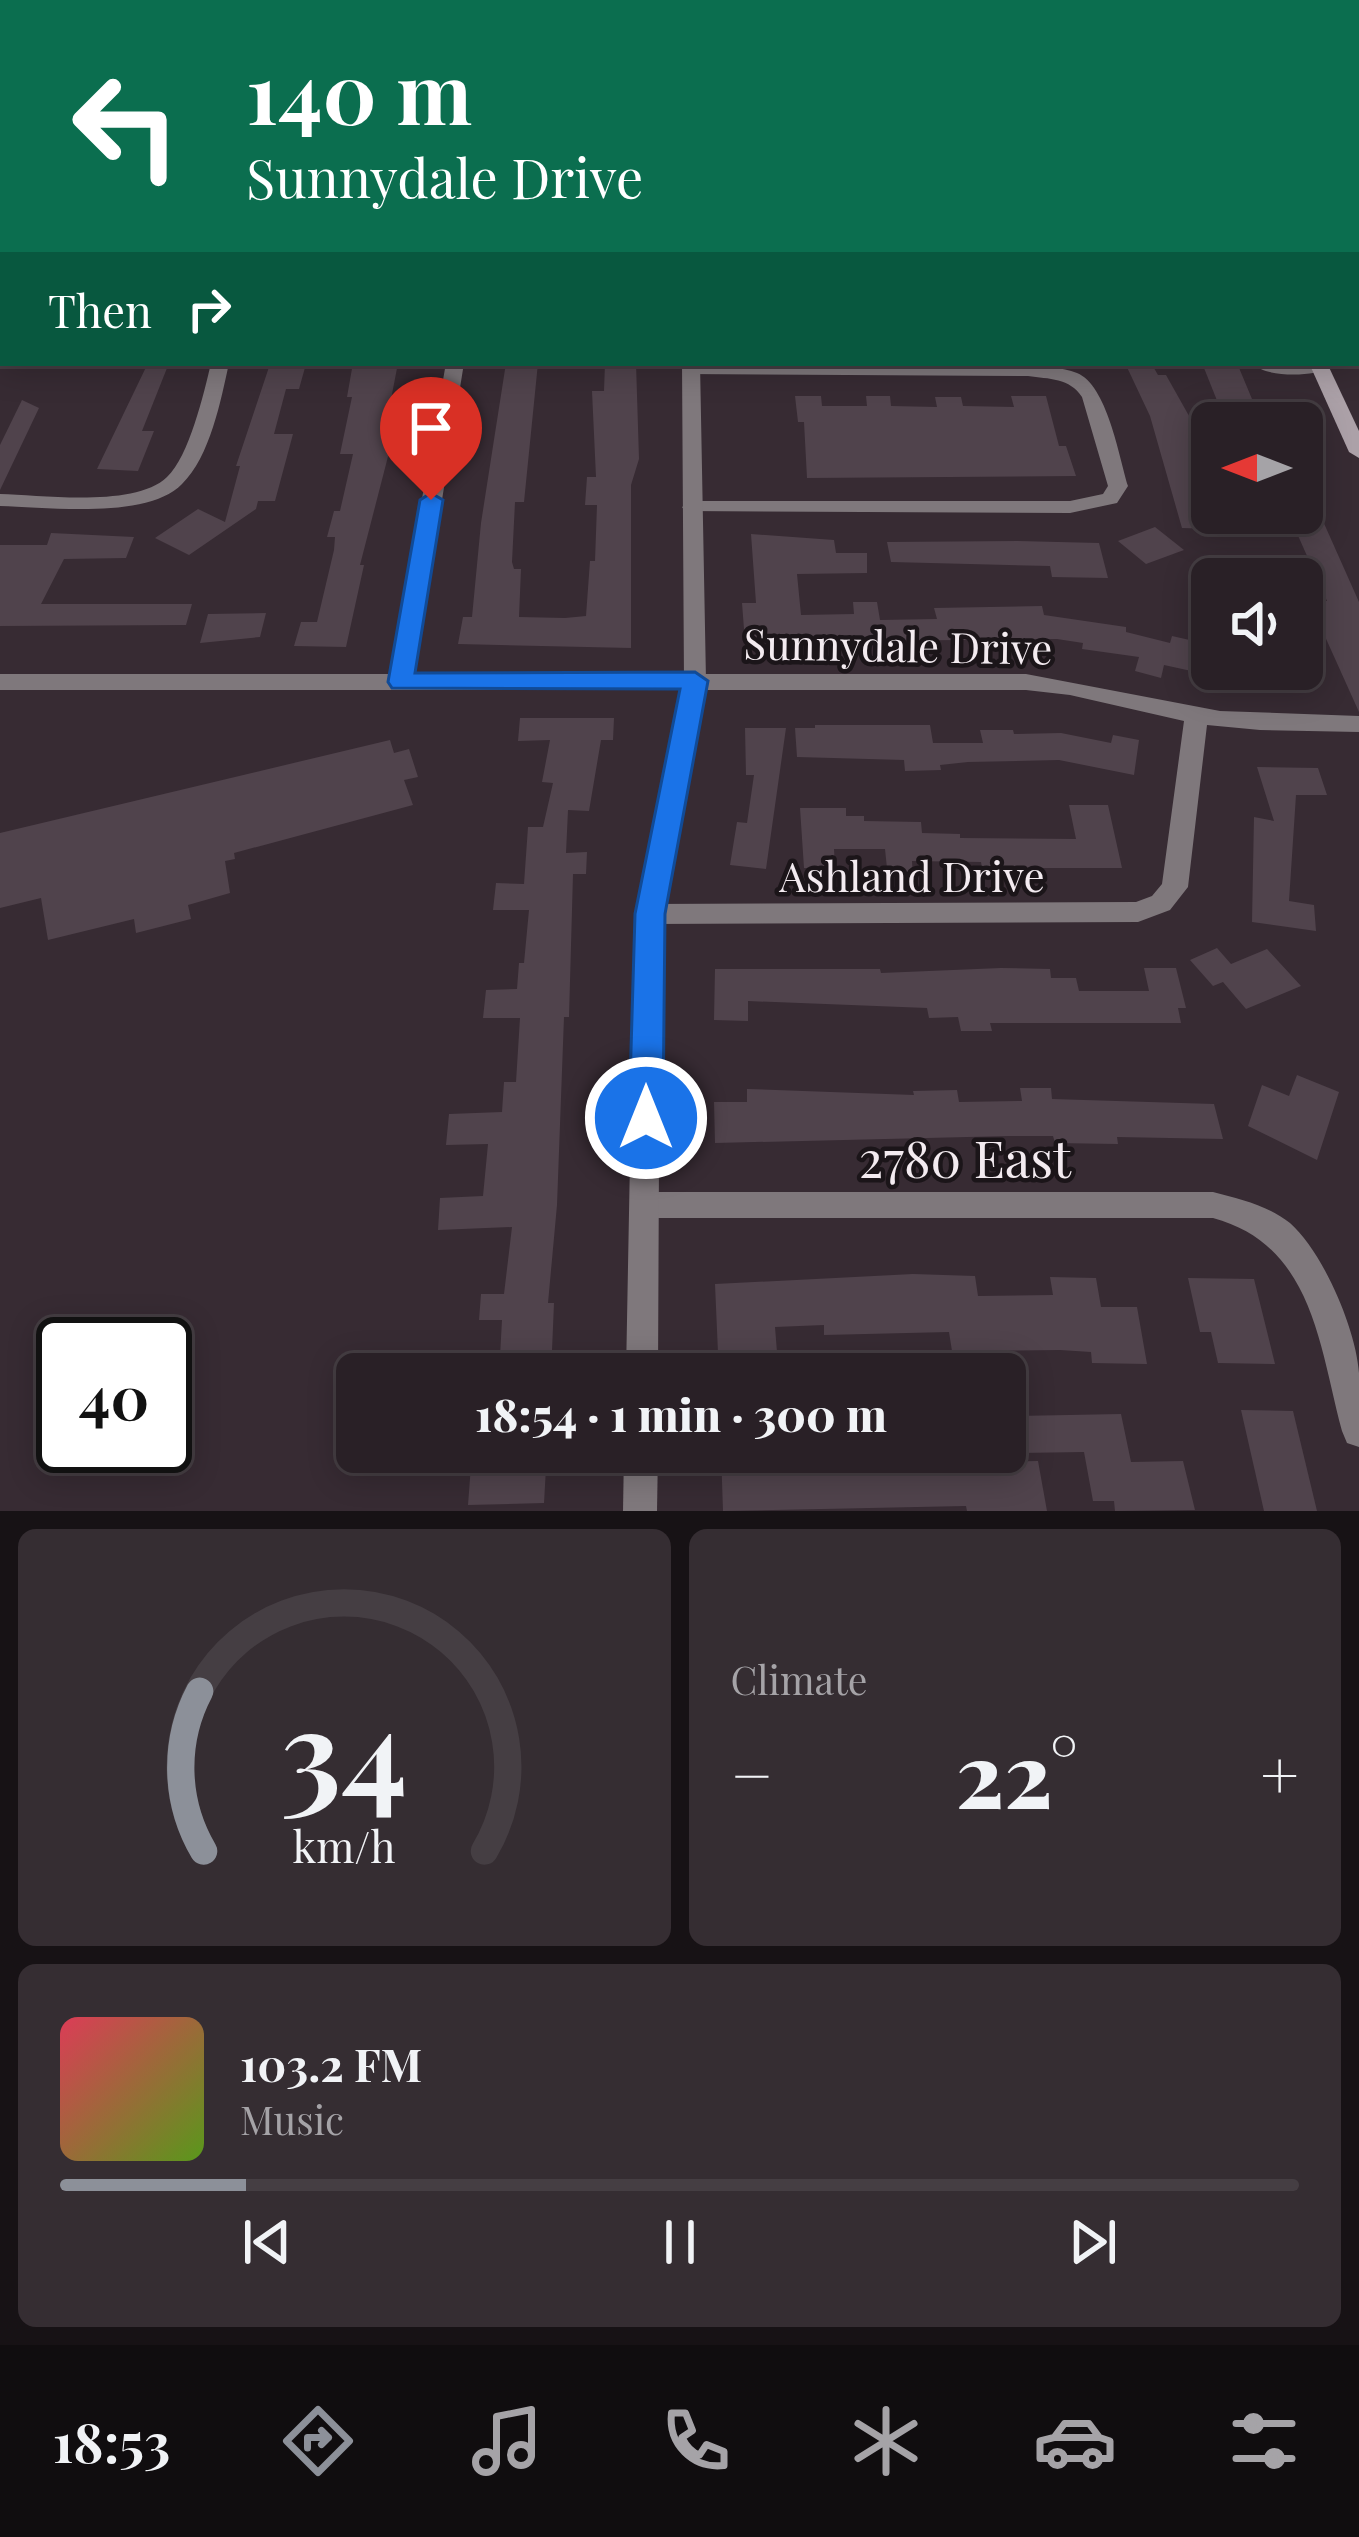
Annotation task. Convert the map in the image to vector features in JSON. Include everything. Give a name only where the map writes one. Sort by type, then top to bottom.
[{"type":"main road","points":[[1319,366],[1359,452]]},
{"type":"street","points":[[0,500],[129,499],[172,484],[184,467],[219,366]]},
{"type":"street","points":[[401,682],[454,366]]},
{"type":"street","points":[[1263,366],[1319,366]]},
{"type":"street","points":[[642,1353],[650,914],[695,681],[692,507],[691,367],[1028,370],[1070,376],[1091,397],[1118,486],[1110,499],[1070,507],[692,507]]},
{"type":"street","name":"Sunnydale Drive","points":[[0,682],[1042,683],[1197,716],[1359,724]]},
{"type":"street","name":"Ashland Drive","points":[[650,914],[1138,912],[1168,897],[1174,887],[1197,716]]},
{"type":"street","name":"2780 East","points":[[645,1205],[1213,1205],[1247,1212],[1280,1231],[1308,1264],[1359,1430]]},
{"type":"street","points":[[640,1511],[641,1473]]},
{"type":"building","points":[[147,366],[168,366],[142,431],[154,431],[138,471],[97,469]]},
{"type":"building","points":[[269,366],[305,366],[299,389],[286,389],[274,434],[293,434],[275,501],[258,501],[256,509],[189,555],[155,538],[198,509],[225,522],[240,466],[236,466]]},
{"type":"building","points":[[352,366],[397,366],[383,441],[392,441],[360,565],[364,565],[346,647],[294,646],[301,622],[317,622],[334,550],[335,537],[327,537],[334,511],[340,511],[353,454],[340,454],[352,397],[347,397]]},
{"type":"building","points":[[506,366],[538,366],[524,502],[515,502],[512,562],[514,569],[521,569],[519,617],[586,616],[597,505],[585,505],[587,477],[596,477],[592,391],[604,391],[605,366],[636,366],[639,459],[631,485],[631,648],[458,644],[463,617],[472,617]]},
{"type":"building","points":[[1126,366],[1153,366],[1158,375],[1166,375],[1191,419],[1191,528],[1182,528],[1150,416]]},
{"type":"building","points":[[1203,366],[1238,366],[1253,402],[1218,402]]},
{"type":"building","points":[[795,396],[821,396],[822,406],[867,406],[866,396],[890,396],[891,406],[937,407],[935,397],[961,397],[963,406],[1014,407],[1011,396],[1046,396],[1059,446],[1066,446],[1076,476],[807,478],[804,422],[798,422]]},
{"type":"building","points":[[22,400],[39,408],[0,490],[0,445]]},
{"type":"building","points":[[1323,521],[1359,602],[1359,712],[1323,632],[1323,601],[1327,601],[1323,558],[1308,558],[1297,534],[1323,534]]},
{"type":"building","points":[[1155,527],[1184,550],[1146,564],[1118,541]]},
{"type":"building","points":[[51,533],[134,537],[126,558],[64,559],[41,604],[192,604],[186,625],[0,626],[0,545],[47,545]]},
{"type":"building","points":[[751,534],[834,540],[836,553],[867,553],[867,573],[797,574],[801,615],[854,614],[853,602],[877,602],[880,620],[937,619],[934,608],[1042,606],[1044,615],[1126,627],[1126,632],[1170,643],[1172,636],[1191,640],[1191,671],[1164,665],[1161,678],[1135,671],[1139,657],[1082,649],[1083,643],[1057,639],[745,642],[742,603],[756,603]]},
{"type":"building","points":[[887,542],[1099,543],[1108,578],[1052,577],[1050,566],[891,562]]},
{"type":"building","points":[[266,613],[260,637],[200,643],[208,614]]},
{"type":"building","points":[[520,718],[614,718],[613,740],[601,740],[589,811],[568,810],[566,853],[587,852],[586,874],[573,874],[569,1017],[564,1017],[548,1303],[554,1303],[552,1353],[500,1353],[502,1320],[479,1320],[481,1294],[504,1294],[512,1227],[438,1230],[440,1198],[483,1196],[488,1144],[446,1145],[449,1114],[502,1112],[504,1082],[516,1082],[520,1018],[483,1018],[486,990],[517,989],[529,910],[493,910],[496,883],[524,884],[528,827],[543,827],[553,783],[542,782],[550,740],[518,741]]},
{"type":"building","points":[[930,725],[933,743],[983,743],[980,730],[1061,733],[1111,743],[1113,735],[1139,740],[1134,775],[1059,760],[968,762],[940,765],[941,770],[905,771],[904,760],[797,757],[795,728]]},
{"type":"building","points":[[745,728],[786,728],[766,869],[730,865],[737,822],[747,823],[754,775],[746,775]]},
{"type":"building","points":[[390,740],[394,753],[409,749],[418,777],[404,780],[413,805],[234,853],[235,859],[225,861],[230,893],[188,905],[191,919],[136,933],[134,919],[48,940],[41,898],[0,908],[0,833]]},
{"type":"building","points":[[1257,767],[1318,768],[1327,795],[1296,795],[1289,901],[1314,905],[1316,931],[1252,922],[1254,817],[1274,821]]},
{"type":"building","points":[[1069,805],[1108,805],[1122,868],[982,868],[981,862],[912,861],[913,878],[888,878],[885,849],[834,849],[835,868],[804,868],[800,808],[846,808],[846,816],[864,816],[864,821],[921,822],[922,833],[960,834],[960,838],[1076,839]]},
{"type":"building","points":[[1217,948],[1231,964],[1267,949],[1301,986],[1246,1009],[1223,982],[1213,986],[1190,960]]},
{"type":"building","points":[[1144,968],[1176,968],[1186,1008],[1178,1008],[1181,1023],[990,1023],[992,1031],[961,1031],[958,1017],[929,1018],[927,1008],[748,1001],[748,1021],[714,1020],[715,969],[880,969],[881,973],[1050,969],[1051,978],[1076,978],[1079,991],[1149,991]]},
{"type":"building","points":[[1297,1075],[1339,1092],[1317,1160],[1248,1126],[1262,1085],[1289,1096]]},
{"type":"building","points":[[1020,1088],[1051,1088],[1052,1099],[1214,1104],[1223,1139],[1117,1137],[1118,1144],[1055,1143],[1053,1136],[1009,1136],[715,1143],[714,1102],[747,1102],[747,1089],[914,1095],[913,1091],[957,1090],[959,1102],[1022,1101]]},
{"type":"building","points":[[913,1274],[975,1276],[978,1296],[1053,1295],[1050,1277],[1096,1278],[1101,1307],[1137,1307],[1147,1364],[1092,1363],[1091,1352],[952,1351],[949,1332],[824,1335],[824,1325],[775,1327],[777,1352],[718,1353],[715,1284]]},
{"type":"building","points":[[1188,1278],[1254,1279],[1275,1364],[1218,1363],[1211,1332],[1200,1332]]},
{"type":"building","points":[[1241,1410],[1293,1411],[1317,1511],[1264,1511]]},
{"type":"building","points":[[1121,1414],[1131,1462],[1183,1461],[1195,1510],[1115,1511],[1114,1501],[1093,1501],[1084,1452],[1026,1453],[1026,1416]]},
{"type":"building","points":[[1026,1461],[1038,1461],[1047,1511],[967,1511],[966,1506],[723,1511],[722,1473],[1026,1473]]},
{"type":"building","points":[[470,1473],[546,1473],[544,1503],[468,1505]]},
{"type":"route","points":[[431,500],[401,682],[695,681],[650,914],[646,1118]]}]
